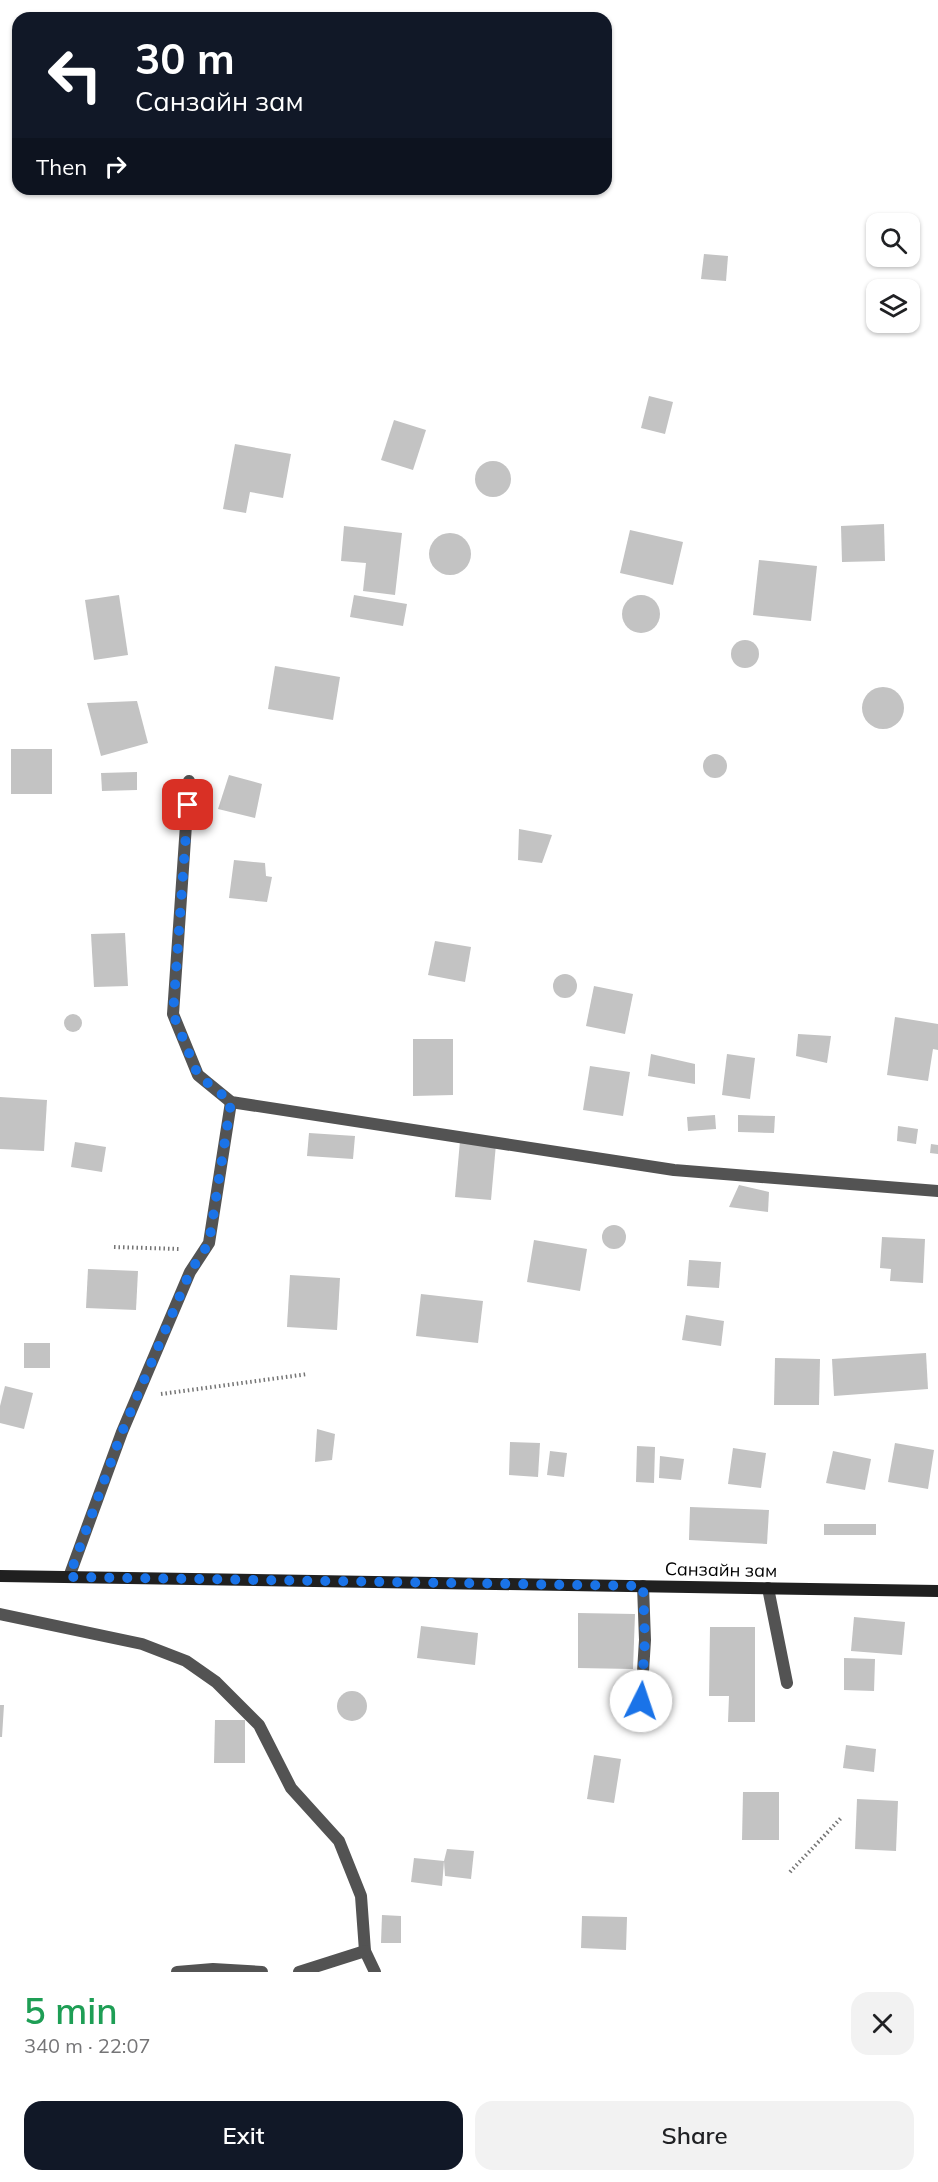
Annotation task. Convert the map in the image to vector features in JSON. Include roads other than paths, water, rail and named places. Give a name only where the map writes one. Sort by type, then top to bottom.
[{"type":"main road","name":"Санзайн зам","points":[[0,1576],[938,1591]]},
{"type":"street","points":[[189,781],[173,1014],[198,1075],[231,1102],[674,1170],[938,1191]]},
{"type":"street","points":[[69,1577],[136,1397],[190,1272],[209,1243],[231,1102]]},
{"type":"street","points":[[640,1719],[645,1640],[643,1586]]},
{"type":"street","points":[[768,1588],[787,1683]]},
{"type":"street","points":[[0,1614],[142,1644],[186,1661],[216,1682],[260,1725],[291,1788],[339,1841],[361,1896],[365,1951],[375,1972]]},
{"type":"street","points":[[299,1972],[365,1951]]},
{"type":"street","points":[[177,1972],[213,1969],[262,1972]]}]
